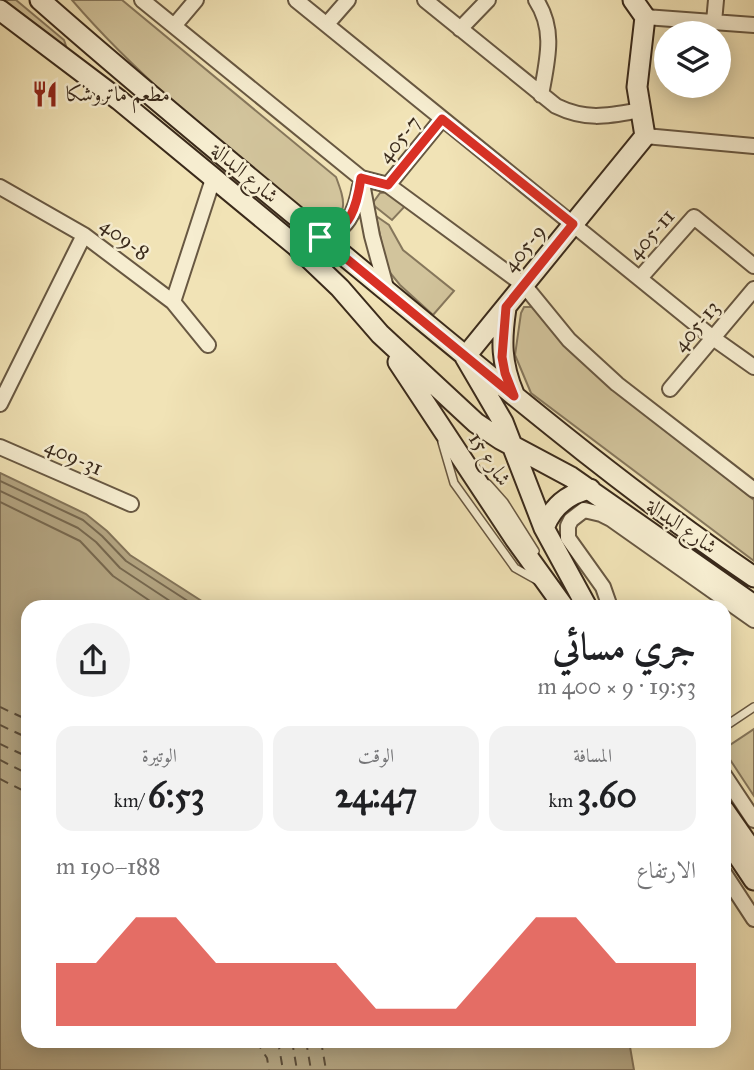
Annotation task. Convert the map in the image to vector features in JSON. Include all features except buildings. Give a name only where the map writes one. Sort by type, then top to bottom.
[{"type":"main road","name":"شارع البدالة","points":[[40,0],[134,83],[465,357],[657,508],[754,577]]},
{"type":"main road","points":[[633,0],[645,17],[637,75],[645,136]]},
{"type":"main road","name":"شارع البدالة","points":[[0,10],[119,100],[319,266],[380,334],[476,423],[590,489],[754,604]]},
{"type":"main road","name":"405-9","points":[[465,357],[645,136]]},
{"type":"main road","points":[[506,307],[502,357],[514,396]]},
{"type":"main road","name":"شارع 15","points":[[380,334],[559,600]]},
{"type":"main road","name":"شارع 15","points":[[465,357],[491,400],[513,445],[544,528],[583,600]]},
{"type":"main road","points":[[544,528],[561,502],[590,489]]},
{"type":"main road","points":[[731,820],[754,853]]},
{"type":"main road","points":[[731,846],[754,880]]},
{"type":"street","points":[[142,0],[361,178],[388,185],[523,285],[569,340],[617,384],[754,490]]},
{"type":"street","points":[[174,26],[196,0]]},
{"type":"street","points":[[296,0],[713,338],[754,367]]},
{"type":"street","points":[[327,24],[348,0]]},
{"type":"street","points":[[425,0],[541,95],[574,114],[593,117],[640,110]]},
{"type":"street","points":[[460,29],[488,0]]},
{"type":"street","points":[[536,0],[544,12],[550,33],[541,95]]},
{"type":"street","points":[[714,21],[716,0]]},
{"type":"street","points":[[645,17],[700,21]]},
{"type":"street","points":[[731,23],[754,25]]},
{"type":"street","name":"405-7","points":[[388,185],[442,119]]},
{"type":"street","points":[[645,136],[754,146]]},
{"type":"street","points":[[173,302],[214,177]]},
{"type":"street","points":[[320,237],[332,235],[350,219],[358,200],[361,178]]},
{"type":"street","points":[[361,178],[372,236],[387,291]]},
{"type":"street","name":"409-8","points":[[0,187],[84,235],[173,302],[208,345]]},
{"type":"street","name":"405-11","points":[[640,278],[694,217],[754,267]]},
{"type":"street","points":[[0,404],[84,235]]},
{"type":"street","name":"405-13","points":[[670,389],[754,289]]},
{"type":"street","name":"409-31","points":[[0,447],[131,504]]},
{"type":"street","points":[[608,600],[603,587],[568,538],[568,526],[584,510],[611,519],[726,600]]},
{"type":"street","points":[[731,604],[754,620]]},
{"type":"street","points":[[731,786],[754,820]]},
{"type":"street","points":[[731,884],[754,919]]},
{"type":"lane","points":[[441,426],[445,458],[454,483],[515,568],[530,578],[548,584]]},
{"type":"lane","points":[[731,722],[754,707]]},
{"type":"shaded area","points":[[0,0],[16,0],[64,40],[66,46],[60,46]]},
{"type":"shaded area","points":[[72,0],[122,0],[336,177],[343,200],[343,207],[337,218],[322,226],[224,146],[130,61]]},
{"type":"shaded area","points":[[390,192],[407,204],[392,220],[372,204],[380,193]]},
{"type":"shaded area","points":[[376,216],[389,225],[403,250],[454,291],[433,315],[400,285],[387,269]]},
{"type":"shaded area","points":[[524,307],[532,307],[627,398],[754,500],[754,561],[531,393],[515,355]]},
{"type":"shaded area","points":[[754,729],[754,796],[731,761],[731,744]]},
{"type":"water","points":[[0,473],[86,514],[130,555],[200,600],[21,600],[21,1048],[630,1048],[634,1070],[0,1070]]},
{"type":"ferry route","points":[[0,707],[21,717]]},
{"type":"ferry route","points":[[0,725],[21,735]]},
{"type":"ferry route","points":[[0,744],[21,754]]},
{"type":"ferry route","points":[[0,760],[21,770]]},
{"type":"ferry route","points":[[0,779],[21,790]]},
{"type":"ferry route","points":[[261,1048],[267,1058],[269,1070]]},
{"type":"ferry route","points":[[279,1048],[283,1070]]},
{"type":"ferry route","points":[[293,1048],[297,1070]]},
{"type":"ferry route","points":[[307,1048],[311,1070]]},
{"type":"ferry route","points":[[322,1048],[326,1070]]},
{"type":"place","name":"مطعم ماتروشكا","points":[[45,94]]},
{"type":"route","points":[[442,119],[573,224],[506,307],[502,357],[514,396],[320,237],[332,235],[350,219],[358,200],[361,178],[388,185],[442,119]]}]
